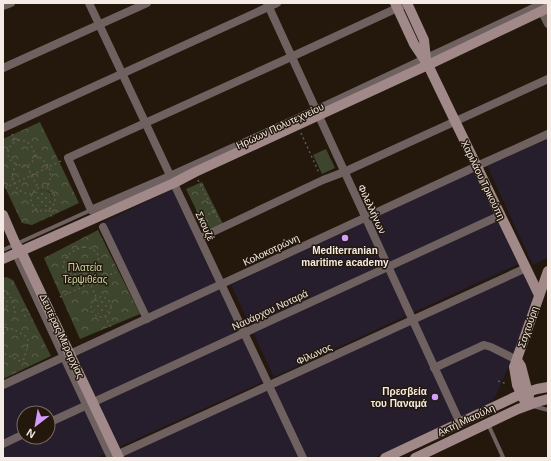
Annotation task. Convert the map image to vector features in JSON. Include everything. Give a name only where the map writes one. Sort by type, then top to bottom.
[{"type":"main road","name":"Χαριλάου Τρικούπη","points":[[407,3],[424,40],[426,61]]},
{"type":"main road","name":"Χαριλάου Τρικούπη","points":[[396,5],[414,44],[426,61],[539,295]]},
{"type":"main road","name":"Ηρώων Πολυτεχνείου","points":[[172,179],[195,172],[297,125],[317,112],[542,6]]},
{"type":"main road","points":[[3,259],[18,250],[93,214],[172,179]]},
{"type":"main road","name":"Δευτέρας Μεραρχίας","points":[[3,215],[114,457]]},
{"type":"main road","name":"Σαχτούρη","points":[[529,405],[524,400],[524,393],[515,375],[514,367],[548,271]]},
{"type":"main road","name":"Ακτή Μιαούλη","points":[[385,458],[524,393],[548,387]]},
{"type":"main road","name":"Ακτή Μιαούλη","points":[[415,458],[529,405],[548,402]]},
{"type":"street","points":[[3,6],[11,3]]},
{"type":"street","name":"Σκουζέ","points":[[89,3],[303,458]]},
{"type":"street","points":[[3,68],[146,3]]},
{"type":"street","points":[[3,128],[267,5],[277,3]]},
{"type":"street","points":[[93,214],[68,158],[291,57],[396,5],[407,3]]},
{"type":"street","name":"Φιλελλήνων","points":[[267,5],[460,423]]},
{"type":"street","points":[[542,6],[548,24]]},
{"type":"street","points":[[200,238],[323,180],[344,172],[548,79]]},
{"type":"street","name":"Ηρώων Πολυτεχνείου","points":[[172,179],[317,112]]},
{"type":"street","name":"Κολοκοτρώνη","points":[[3,385],[548,134]]},
{"type":"street","name":"Ναυάρχου Νοταρά","points":[[56,419],[501,215]]},
{"type":"street","points":[[103,227],[147,319]]},
{"type":"street","name":"Φίλωνος","points":[[114,457],[526,268]]},
{"type":"street","points":[[434,368],[484,345],[490,346],[517,360]]},
{"type":"street","points":[[3,444],[16,438]]},
{"type":"lane","points":[[3,250],[18,250]]},
{"type":"lane","points":[[529,405],[548,410]]},
{"type":"lane","points":[[488,424],[504,457],[501,458]]},
{"type":"path","points":[[297,125],[323,180]]},
{"type":"path","points":[[23,140],[32,146],[34,155],[34,159],[31,164],[28,166],[22,166],[11,160],[8,149],[14,142],[23,140]]},
{"type":"path","points":[[34,155],[42,159],[49,167],[51,178],[47,187]]},
{"type":"path","points":[[5,188],[68,158]]},
{"type":"path","points":[[17,164],[12,173],[14,184],[21,192],[32,194]]},
{"type":"path","points":[[28,166],[38,188]]},
{"type":"path","points":[[195,172],[222,228]]},
{"type":"path","points":[[40,186],[47,187],[54,192],[56,196],[54,206],[49,210],[39,210],[31,203],[32,194],[40,186]]},
{"type":"path","points":[[49,210],[52,218]]},
{"type":"path","points":[[191,220],[214,212]]},
{"type":"path","points":[[87,247],[96,251],[98,256],[93,268],[85,272],[77,275],[70,274],[65,271],[63,266],[64,260],[68,254],[80,248],[87,247]]},
{"type":"path","points":[[60,297],[123,269]]},
{"type":"path","points":[[85,272],[97,299]]},
{"type":"path","points":[[3,290],[13,301],[15,313]]},
{"type":"path","points":[[3,297],[8,303],[7,307],[3,311]]},
{"type":"path","points":[[105,298],[108,300],[111,310],[108,315],[101,317],[94,313],[92,304],[94,300],[97,299],[105,298]]},
{"type":"path","points":[[24,316],[30,314]]},
{"type":"path","points":[[105,316],[111,327]]},
{"type":"path","points":[[3,319],[8,330]]},
{"type":"path","points":[[3,339],[5,331],[10,328],[27,336],[29,341],[24,359],[22,360]]},
{"type":"path","points":[[3,353],[20,361],[22,360]]},
{"type":"path","points":[[22,360],[24,364]]},
{"type":"shaded area","points":[[548,139],[548,254],[547,258],[533,265],[487,166]]},
{"type":"shaded area","points":[[473,170],[518,264],[274,377],[231,285]]},
{"type":"shaded area","points":[[175,188],[267,380],[119,447],[76,354],[151,320],[104,222]]},
{"type":"shaded area","points":[[522,272],[533,295],[532,303],[509,366],[496,395],[483,408],[373,458],[125,458],[123,453]]},
{"type":"shaded area","points":[[64,360],[107,453],[95,458],[3,458],[3,389]]},
{"type":"green space","points":[[40,122],[79,203],[32,225],[22,223],[3,183],[3,139]],"holes":[[[41,190],[47,191],[51,194],[51,202],[46,208],[41,208],[35,203],[35,197]]]},
{"type":"green space","points":[[326,149],[335,168],[322,174],[313,155]]},
{"type":"green space","points":[[202,182],[223,224],[207,232],[186,189]]},
{"type":"green space","points":[[43,190],[49,193],[52,199],[49,205],[43,208],[37,205],[34,199],[37,193]]},
{"type":"green space","name":"Πλατεία Τερψιθέας","points":[[98,230],[140,314],[80,339],[44,258]],"holes":[[[99,300],[104,300],[108,304],[108,311],[105,314],[97,314],[94,310],[94,305]]]},
{"type":"green space","points":[[6,277],[13,280],[51,356],[3,379],[3,278]]},
{"type":"green space","points":[[101,299],[108,304],[109,307],[104,314],[101,315],[94,310],[93,307],[98,300]]},
{"type":"place","name":"Mediterranian maritime academy","points":[[345,238]]},
{"type":"place","name":"Πρεσβεία του Παναμά","points":[[435,397]]}]
